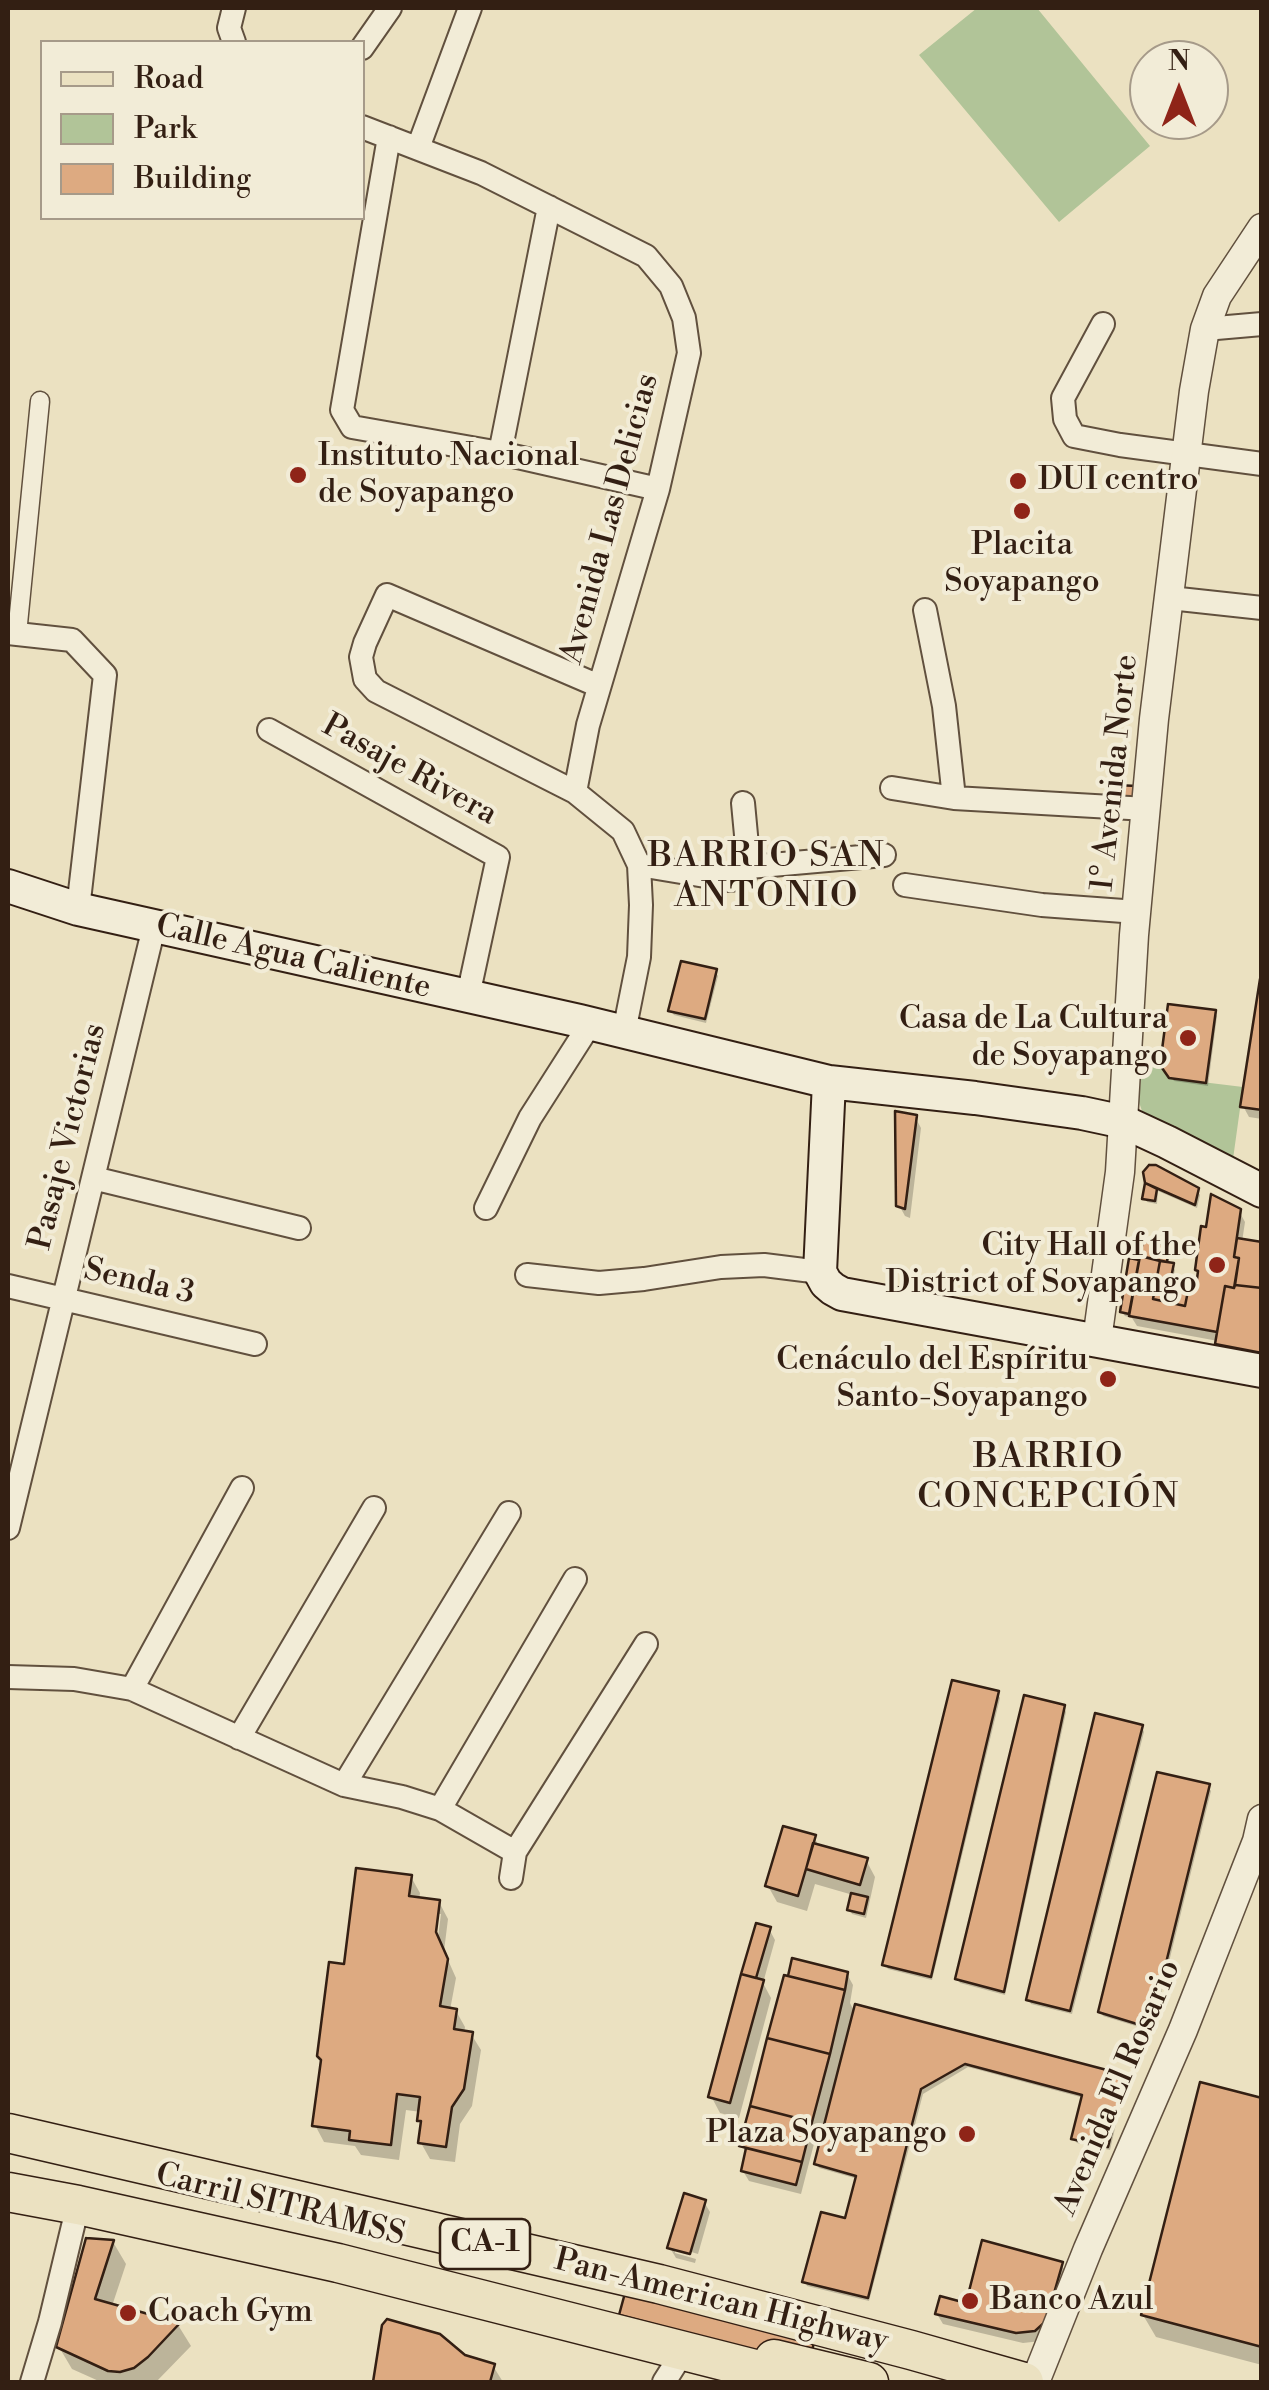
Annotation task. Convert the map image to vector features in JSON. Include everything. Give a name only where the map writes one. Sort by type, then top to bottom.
[{"type":"main road","name":"Calle Agua Caliente","points":[[8,886],[78,910],[585,1022],[829,1082],[975,1098],[1124,1122],[1262,1191]]},
{"type":"main road","points":[[829,1082],[820,1272],[826,1283],[842,1294],[1262,1371]]},
{"type":"main road","name":"Pan-American Highway","points":[[8,2133],[658,2284],[1024,2382]]},
{"type":"main road","name":"Carril SITRAMSS","points":[[8,2144],[142,2172],[878,2352],[928,2363],[961,2363]]},
{"type":"main road","name":"Carril SITRAMSS","points":[[8,2178],[280,2238],[869,2382]]},
{"type":"main road","name":"Pan-American Highway","points":[[8,2192],[338,2263],[674,2367],[806,2382]]},
{"type":"street","points":[[233,40],[229,28],[234,8]]},
{"type":"street","points":[[365,44],[390,8]]},
{"type":"street","points":[[418,148],[470,8]]},
{"type":"street","name":"Avenida Las Delicias","points":[[365,128],[480,172],[646,256],[670,286],[684,318],[689,352],[658,490],[588,725],[575,792]]},
{"type":"street","points":[[389,137],[342,410],[352,427],[500,453],[658,490]]},
{"type":"street","points":[[500,453],[549,207]]},
{"type":"street","name":"1° Avenida Norte","points":[[1097,1340],[1120,1172],[1136,912],[1154,719],[1194,392],[1205,329],[1217,296],[1262,228]]},
{"type":"street","points":[[1103,324],[1063,398],[1065,419],[1074,436],[1262,464]]},
{"type":"street","points":[[1205,329],[1262,324]]},
{"type":"street","points":[[40,401],[12,634],[72,640],[105,675],[78,910]]},
{"type":"street","points":[[600,686],[387,595],[362,650],[362,672],[376,690],[575,792],[623,831],[639,865],[641,904],[639,957],[624,1032]]},
{"type":"street","points":[[1170,598],[1262,608]]},
{"type":"street","points":[[925,610],[944,706],[954,798]]},
{"type":"street","name":"Pasaje Rivera","points":[[269,730],[498,858],[468,996]]},
{"type":"street","points":[[892,788],[954,798],[1147,809]]},
{"type":"street","points":[[639,865],[729,880],[744,878],[749,867],[743,804]]},
{"type":"street","points":[[749,867],[884,855]]},
{"type":"street","points":[[905,884],[1042,905],[1136,912]]},
{"type":"street","name":"Pasaje Victorias","points":[[8,1528],[154,927]]},
{"type":"street","points":[[486,1208],[530,1118],[585,1022]]},
{"type":"street","points":[[93,1178],[299,1228]]},
{"type":"street","points":[[527,1275],[599,1282],[736,1266],[820,1272]]},
{"type":"street","name":"Senda 3","points":[[8,1286],[255,1344]]},
{"type":"street","points":[[132,1690],[242,1488]]},
{"type":"street","points":[[239,1738],[374,1508]]},
{"type":"street","points":[[344,1785],[509,1513]]},
{"type":"street","points":[[440,1809],[575,1579]]},
{"type":"street","points":[[511,1878],[515,1852],[646,1644]]},
{"type":"street","points":[[8,1677],[74,1679],[132,1690],[344,1785],[440,1809],[515,1852]]},
{"type":"street","name":"Avenida El Rosario","points":[[1036,2382],[1183,2030],[1260,1832]]},
{"type":"street","points":[[32,2382],[78,2205]]},
{"type":"green space","points":[[977,8],[1037,8],[1129,120],[1129,140],[1145,140],[1150,146],[1059,222],[919,55]]},
{"type":"green space","points":[[1142,1064],[1160,1065],[1169,1078],[1243,1087],[1233,1159],[1142,1111]]},
{"type":"building","points":[[1115,785],[1137,786],[1135,807],[1114,807]]},
{"type":"building","points":[[681,961],[717,969],[705,1019],[668,1011]]},
{"type":"building","points":[[1262,980],[1262,1110],[1240,1107]]},
{"type":"building","name":"Casa de La Cultura de Soyapango","points":[[1168,1004],[1216,1010],[1206,1083],[1169,1078],[1160,1065]]},
{"type":"building","points":[[895,1111],[917,1115],[905,1209],[896,1206]]},
{"type":"building","points":[[1149,1165],[1199,1188],[1195,1205],[1145,1183],[1143,1172]]},
{"type":"building","points":[[1145,1183],[1157,1189],[1155,1201],[1142,1199]]},
{"type":"building","name":"City Hall of the District of Soyapango","points":[[1211,1194],[1241,1209],[1234,1288],[1225,1286],[1217,1332],[1129,1316],[1140,1256],[1160,1261],[1153,1299],[1185,1306],[1189,1286],[1193,1287],[1197,1279],[1201,1226],[1206,1227]]},
{"type":"building","points":[[1237,1238],[1262,1242],[1262,1288],[1235,1285]]},
{"type":"building","points":[[1143,1241],[1169,1245],[1167,1262],[1140,1256]]},
{"type":"building","points":[[1129,1258],[1139,1260],[1129,1314],[1120,1312]]},
{"type":"building","points":[[1160,1261],[1174,1263],[1170,1283],[1189,1286],[1185,1306],[1153,1299]]},
{"type":"building","points":[[1225,1286],[1262,1288],[1262,1353],[1215,1344]]},
{"type":"building","points":[[952,1680],[999,1691],[931,1977],[882,1965]]},
{"type":"building","points":[[1024,1695],[1065,1705],[1004,1992],[955,1979]]},
{"type":"building","points":[[1095,1713],[1143,1725],[1070,2011],[1026,2000]]},
{"type":"building","points":[[1157,1772],[1210,1784],[1150,2028],[1098,2012]]},
{"type":"building","points":[[783,1826],[816,1835],[798,1896],[765,1886]]},
{"type":"building","points":[[813,1843],[868,1858],[860,1885],[806,1869]]},
{"type":"building","points":[[356,1868],[412,1875],[409,1896],[440,1900],[436,1932],[448,1959],[440,2006],[457,2009],[454,2029],[473,2032],[464,2089],[452,2107],[446,2147],[418,2143],[420,2097],[397,2094],[391,2145],[349,2140],[350,2131],[312,2126],[329,1962],[344,1964]]},
{"type":"building","points":[[851,1893],[868,1897],[864,1914],[847,1910]]},
{"type":"building","points":[[756,1923],[771,1927],[756,1978],[741,1974]]},
{"type":"building","points":[[792,1958],[848,1972],[845,1990],[788,1976]]},
{"type":"building","points":[[741,1974],[764,1980],[730,2103],[708,2097]]},
{"type":"building","points":[[784,1975],[845,1990],[830,2054],[767,2038]]},
{"type":"building","points":[[855,2004],[1126,2075],[1108,2147],[1071,2139],[1082,2095],[965,2064],[921,2089],[868,2298],[802,2282],[821,2212],[845,2218],[856,2176],[814,2164]]},
{"type":"building","points":[[767,2038],[830,2054],[812,2122],[750,2106]]},
{"type":"building","points":[[1200,2082],[1262,2098],[1262,2347],[1141,2315]]},
{"type":"building","points":[[750,2106],[812,2122],[802,2162],[739,2146]]},
{"type":"building","points":[[746,2148],[802,2162],[796,2185],[741,2171]]},
{"type":"building","points":[[684,2193],[706,2200],[690,2254],[667,2248]]},
{"type":"building","points":[[86,2238],[114,2240],[95,2299],[180,2323],[134,2368],[108,2371],[56,2347]]},
{"type":"building","points":[[982,2240],[1063,2262],[1046,2321],[1035,2331],[1016,2333],[935,2314],[940,2296],[966,2303]]},
{"type":"building","points":[[625,2293],[814,2342],[809,2365],[619,2315]]},
{"type":"building","points":[[387,2319],[440,2334],[465,2355],[495,2364],[490,2382],[373,2382],[382,2325]]},
{"type":"place","name":"Instituto Nacional de Soyapango","points":[[298,475]]},
{"type":"place","name":"DUI centro","points":[[1018,481]]},
{"type":"place","name":"Placita Soyapango","points":[[1022,511]]},
{"type":"place","name":"Casa de La Cultura de Soyapango","points":[[1188,1038]]},
{"type":"place","name":"City Hall of the District of Soyapango","points":[[1217,1265]]},
{"type":"place","name":"Cenáculo del Espíritu Santo-Soyapango","points":[[1108,1379]]},
{"type":"place","name":"Plaza Soyapango","points":[[967,2134]]},
{"type":"place","name":"Banco Azul","points":[[970,2301]]},
{"type":"place","name":"Coach Gym","points":[[128,2313]]},
{"type":"district","name":"BARRIO SAN ANTONIO","points":[[767,878]]},
{"type":"district","name":"BARRIO CONCEPCIÓN","points":[[1049,1479]]}]
